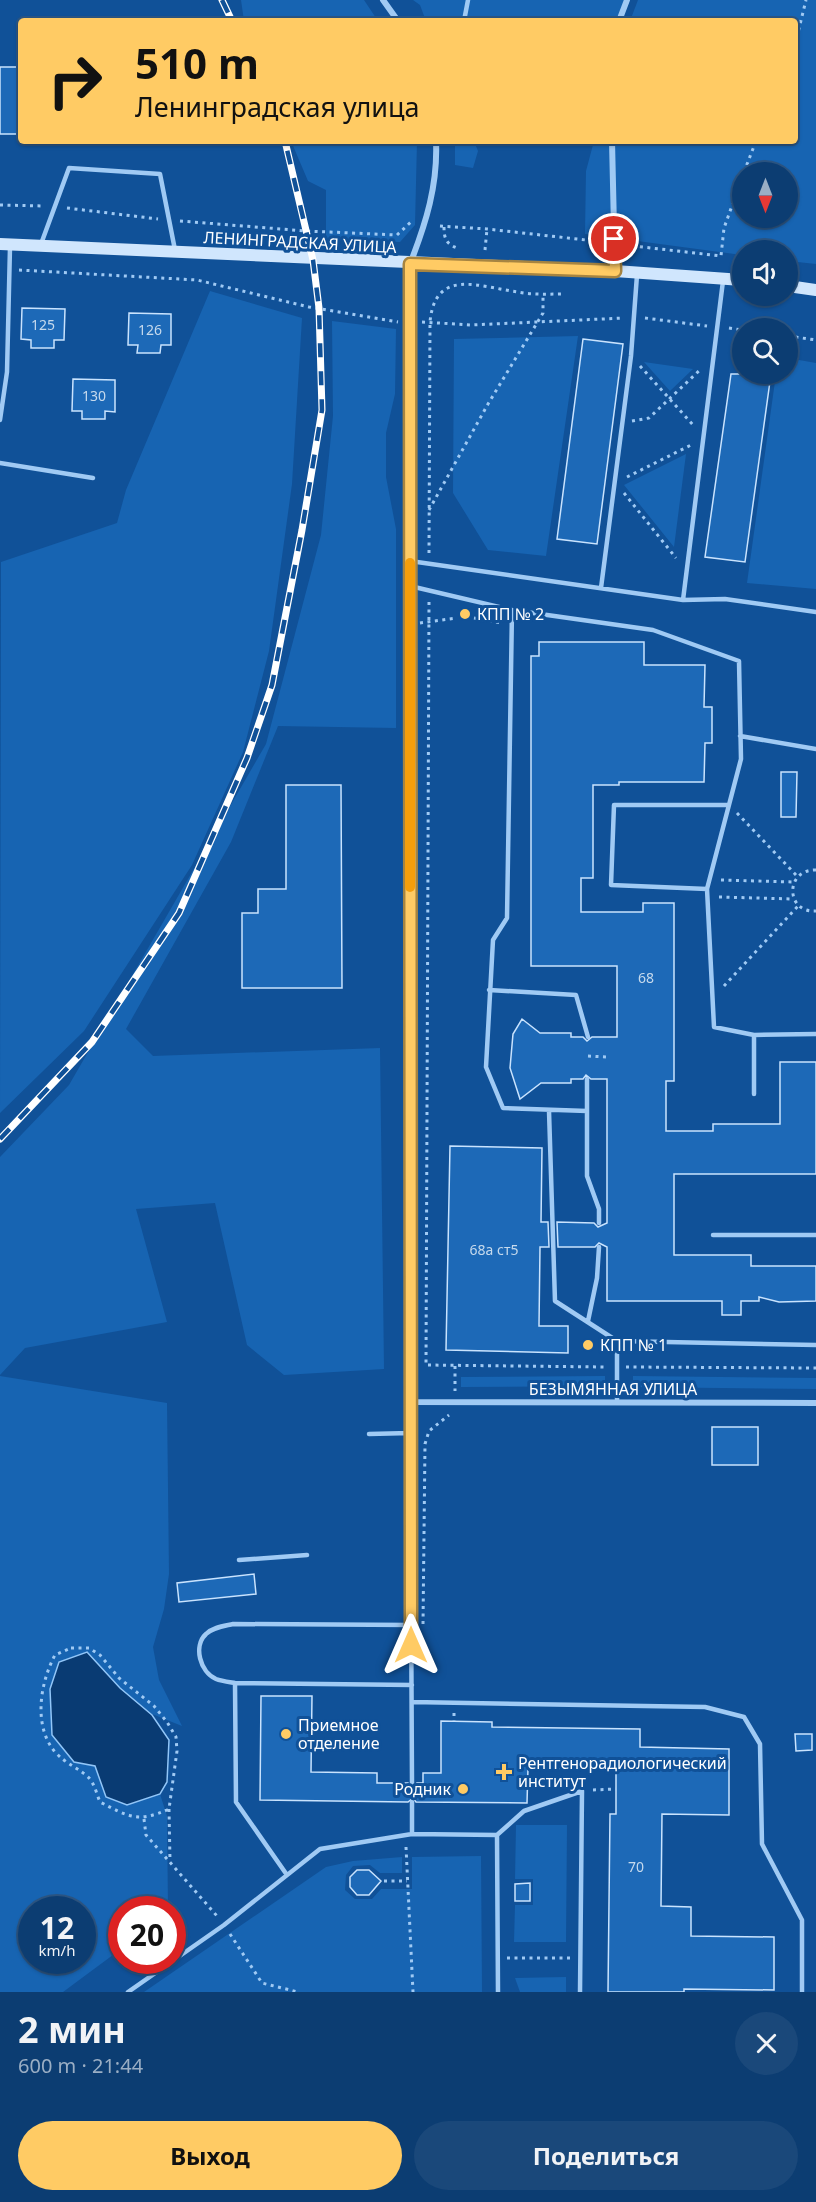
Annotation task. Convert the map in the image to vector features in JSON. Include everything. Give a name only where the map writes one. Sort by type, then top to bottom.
[{"type":"main road","name":"ЛЕНИНГРАДСКАЯ УЛИЦА","points":[[5,244],[410,264],[615,271],[732,279]]},
{"type":"main road","points":[[798,287],[816,290]]},
{"type":"street","points":[[383,0],[396,18]]},
{"type":"street","points":[[620,18],[627,0]]},
{"type":"street","points":[[410,1402],[410,264],[428,216],[434,182],[436,144]]},
{"type":"street","points":[[612,144],[615,271]]},
{"type":"street","name":"БЕЗЫМЯННАЯ УЛИЦА","points":[[410,1402],[816,1403]]},
{"type":"lane","points":[[465,18],[468,0]]},
{"type":"lane","points":[[40,247],[69,168],[160,174],[176,253]]},
{"type":"lane","points":[[0,420],[7,372],[8,270],[5,244]]},
{"type":"lane","points":[[601,588],[631,356],[637,273]]},
{"type":"lane","points":[[683,600],[705,438],[723,278]]},
{"type":"lane","points":[[0,370],[7,372]]},
{"type":"lane","points":[[0,463],[93,478]]},
{"type":"lane","points":[[410,561],[683,600],[725,599],[816,612]]},
{"type":"lane","points":[[410,586],[512,610],[652,630],[739,661],[741,759],[707,889],[714,1027],[754,1035],[816,1034]]},
{"type":"lane","points":[[512,610],[507,918],[493,940],[486,1067],[503,1108],[587,1111]]},
{"type":"lane","points":[[740,736],[816,749]]},
{"type":"lane","points":[[707,889],[611,885],[614,805],[729,805]]},
{"type":"lane","points":[[489,990],[576,995],[588,1037]]},
{"type":"lane","points":[[754,1035],[754,1094]]},
{"type":"lane","points":[[588,1078],[587,1176],[599,1209],[599,1223]]},
{"type":"lane","points":[[549,1111],[555,1301],[617,1341],[816,1345]]},
{"type":"lane","points":[[713,1235],[816,1235]]},
{"type":"lane","points":[[588,1321],[597,1278],[599,1246]]},
{"type":"lane","points":[[617,1341],[617,1402]]},
{"type":"lane","points":[[410,1402],[412,1783]]},
{"type":"lane","points":[[369,1434],[410,1433]]},
{"type":"lane","points":[[240,1560],[307,1555]]},
{"type":"lane","points":[[411,1625],[233,1624],[216,1628],[205,1634],[199,1648],[203,1668],[215,1679],[235,1683],[412,1685]]},
{"type":"lane","points":[[235,1683],[236,1802],[287,1875]]},
{"type":"lane","points":[[412,1702],[705,1707],[744,1717],[760,1744],[762,1844],[802,1920],[802,1992]]},
{"type":"lane","points":[[128,1992],[224,1925],[320,1849],[409,1834],[497,1835],[524,1810],[582,1791],[580,1992]]},
{"type":"lane","points":[[409,1834],[412,1802]]},
{"type":"lane","points":[[497,1835],[498,1992]]},
{"type":"path","points":[[798,33],[806,0]]},
{"type":"path","points":[[748,162],[755,144]]},
{"type":"path","points":[[0,205],[55,207],[170,221],[397,235],[406,229],[410,221],[414,222]]},
{"type":"path","points":[[460,249],[450,245],[444,237],[442,226],[487,228],[721,256],[724,228],[732,206]]},
{"type":"path","points":[[485,250],[487,228]]},
{"type":"path","points":[[477,250],[492,250]]},
{"type":"path","points":[[8,270],[197,280],[309,307],[398,322]]},
{"type":"path","points":[[429,564],[430,322],[431,308],[436,297],[444,289],[455,284],[543,294],[565,294]]},
{"type":"path","points":[[429,511],[543,313],[543,294]]},
{"type":"path","points":[[422,322],[471,325],[634,317],[732,329]]},
{"type":"path","points":[[798,337],[816,340]]},
{"type":"path","points":[[631,356],[705,438],[615,483],[687,572]]},
{"type":"path","points":[[623,420],[639,422],[649,418],[715,356]]},
{"type":"path","points":[[429,589],[426,1365],[816,1368]]},
{"type":"path","points":[[410,623],[429,623],[457,618]]},
{"type":"path","points":[[474,618],[512,625]]},
{"type":"path","points":[[729,805],[797,876]]},
{"type":"path","points":[[816,870],[805,870],[793,882],[793,899],[798,906],[804,910],[816,911]]},
{"type":"path","points":[[710,880],[793,882]]},
{"type":"path","points":[[708,897],[793,899]]},
{"type":"path","points":[[712,998],[798,906]]},
{"type":"path","points":[[588,1056],[606,1057]]},
{"type":"path","points":[[411,1625],[424,1624],[425,1443],[429,1431],[436,1423],[445,1416],[456,1414],[455,1365]]},
{"type":"path","points":[[169,1809],[144,1819],[122,1813],[100,1802],[90,1778],[71,1767],[54,1751],[43,1732],[42,1692],[48,1669],[55,1655],[71,1648],[89,1648],[100,1655],[119,1678],[154,1706],[176,1737],[177,1751],[169,1809],[170,1863]]},
{"type":"path","points":[[582,1791],[616,1789]]},
{"type":"path","points":[[144,1819],[146,1835],[224,1925],[262,1983],[298,1992]]},
{"type":"path","points":[[409,1834],[407,1881],[413,1992]]},
{"type":"path","points":[[384,1881],[407,1881]]},
{"type":"path","points":[[497,1958],[581,1958]]},
{"type":"shaded area","points":[[241,0],[364,0],[376,18],[244,18]]},
{"type":"shaded area","points":[[413,0],[626,0],[618,18],[425,18],[420,5]]},
{"type":"shaded area","points":[[638,0],[816,0],[816,264],[798,262],[798,240],[732,240],[732,254],[585,234],[586,171],[593,144],[798,144],[798,18],[631,18]]},
{"type":"shaded area","points":[[292,144],[417,144],[415,225],[400,242],[326,240],[326,190],[308,181]]},
{"type":"shaded area","points":[[455,144],[475,144],[478,151],[473,168],[455,165]]},
{"type":"shaded area","points":[[210,291],[302,318],[292,484],[269,651],[243,752],[192,865],[84,1031],[0,1113],[1,562],[117,523],[126,490]]},
{"type":"shaded area","points":[[332,321],[396,329],[395,394],[386,433],[386,477],[396,529],[396,728],[278,726],[231,842],[126,1029],[153,1056],[380,1048],[384,1369],[284,1375],[247,1345],[215,1203],[136,1209],[167,1322],[25,1348],[0,1375],[0,1157],[69,1085],[266,744],[321,535],[333,416]]},
{"type":"shaded area","points":[[578,336],[546,556],[488,550],[453,493],[454,339]]},
{"type":"shaded area","points":[[798,360],[816,363],[816,589],[747,583],[775,384],[798,384]]},
{"type":"shaded area","points":[[644,362],[693,369],[670,391]]},
{"type":"shaded area","points":[[686,454],[674,547],[624,485]]},
{"type":"shaded area","points":[[0,1376],[167,1403],[169,1574],[164,1609],[153,1647],[159,1680],[182,1726],[152,1714],[120,1688],[74,1762],[95,1766],[106,1797],[127,1805],[160,1794],[167,1816],[168,1896],[108,1896],[108,1959],[96,1968],[96,1896],[18,1896],[18,1974],[87,1974],[63,1992],[0,1992]]},
{"type":"shaded area","points":[[605,1376],[605,1386],[461,1387],[461,1377]]},
{"type":"shaded area","points":[[633,1376],[816,1378],[816,1389],[633,1387]]},
{"type":"shaded area","points":[[87,1652],[120,1688],[152,1715],[169,1740],[167,1782],[160,1794],[127,1805],[106,1797],[95,1766],[74,1762],[52,1735],[50,1689],[59,1662]]},
{"type":"shaded area","points":[[516,1825],[567,1825],[566,1942],[514,1942],[515,1905],[533,1905],[533,1879],[515,1879]]},
{"type":"shaded area","points":[[481,1856],[482,1992],[144,1992],[170,1974],[186,1974],[186,1963],[326,1867],[353,1861],[402,1857],[402,1873],[380,1873],[370,1865],[353,1866],[346,1875],[345,1890],[355,1899],[372,1899],[381,1889],[412,1889],[412,1857]]},
{"type":"shaded area","points":[[566,1977],[566,1992],[520,1992],[515,1978]]},
{"type":"building","points":[[0,67],[18,67],[18,134],[0,134]]},
{"type":"building","points":[[22,308],[65,309],[64,340],[54,340],[54,348],[31,348],[31,340],[21,339]]},
{"type":"building","points":[[129,313],[171,314],[171,345],[161,345],[160,353],[137,353],[138,345],[128,345]]},
{"type":"building","points":[[583,339],[623,344],[597,544],[557,539]]},
{"type":"building","points":[[732,374],[732,384],[770,384],[745,562],[705,557]]},
{"type":"building","points":[[73,379],[115,380],[115,412],[105,411],[105,419],[82,419],[82,411],[72,411]]},
{"type":"building","points":[[539,642],[644,642],[644,665],[705,665],[704,707],[712,707],[712,743],[705,743],[704,782],[619,782],[619,785],[593,785],[593,878],[581,878],[581,912],[643,912],[643,903],[674,903],[674,1081],[666,1081],[666,1131],[713,1131],[713,1124],[780,1124],[780,1062],[816,1062],[816,1174],[674,1174],[674,1255],[751,1255],[751,1266],[816,1266],[816,1301],[779,1302],[759,1297],[759,1301],[741,1301],[741,1315],[722,1315],[722,1301],[607,1301],[607,1247],[599,1243],[595,1247],[558,1247],[557,1222],[594,1223],[598,1227],[607,1223],[607,1079],[591,1079],[586,1075],[583,1079],[571,1079],[571,1083],[541,1083],[520,1099],[510,1068],[513,1034],[522,1019],[540,1033],[571,1033],[571,1037],[583,1037],[587,1041],[592,1037],[617,1037],[617,966],[531,966],[531,656],[539,656]]},
{"type":"building","points":[[781,772],[797,772],[796,817],[781,817]]},
{"type":"building","points":[[286,785],[341,785],[342,988],[242,988],[242,913],[258,913],[258,889],[286,889]]},
{"type":"building","points":[[450,1146],[542,1148],[541,1222],[548,1222],[549,1247],[540,1247],[539,1326],[568,1326],[568,1353],[446,1350]]},
{"type":"building","points":[[712,1427],[758,1427],[758,1465],[712,1465]]},
{"type":"building","points":[[254,1574],[256,1594],[179,1602],[177,1583]]},
{"type":"building","points":[[261,1696],[312,1696],[311,1772],[377,1773],[377,1783],[408,1783],[411,1787],[417,1783],[423,1783],[423,1773],[441,1773],[441,1721],[492,1722],[492,1727],[640,1729],[640,1747],[729,1749],[729,1815],[662,1814],[661,1906],[691,1907],[691,1936],[774,1937],[774,1990],[684,1989],[684,1992],[608,1992],[610,1814],[616,1814],[616,1769],[528,1768],[527,1803],[416,1802],[413,1798],[408,1802],[260,1800]]},
{"type":"building","points":[[795,1734],[812,1734],[812,1750],[796,1751]]},
{"type":"building","points":[[357,1870],[369,1870],[381,1881],[369,1895],[357,1895],[350,1887],[350,1877]]},
{"type":"building","points":[[530,1883],[530,1901],[515,1901],[515,1884]]},
{"type":"railway","points":[[222,0],[231,18]]},
{"type":"railway","points":[[0,1139],[92,1042],[179,913],[247,758],[272,685],[322,410],[319,308],[313,260],[286,144]]},
{"type":"slow traffic","points":[[410,563],[410,887]]},
{"type":"place","name":"КПП № 2","points":[[465,614]]},
{"type":"place","name":"КПП № 1","points":[[588,1345]]},
{"type":"place","name":"Приемное отделение","points":[[286,1734]]},
{"type":"place","name":"Рентгенорадиологический институт","points":[[504,1772]]},
{"type":"place","name":"Родник","points":[[463,1789]]},
{"type":"route","points":[[411,1645],[409,1462],[410,264],[615,271],[614,239]]}]
